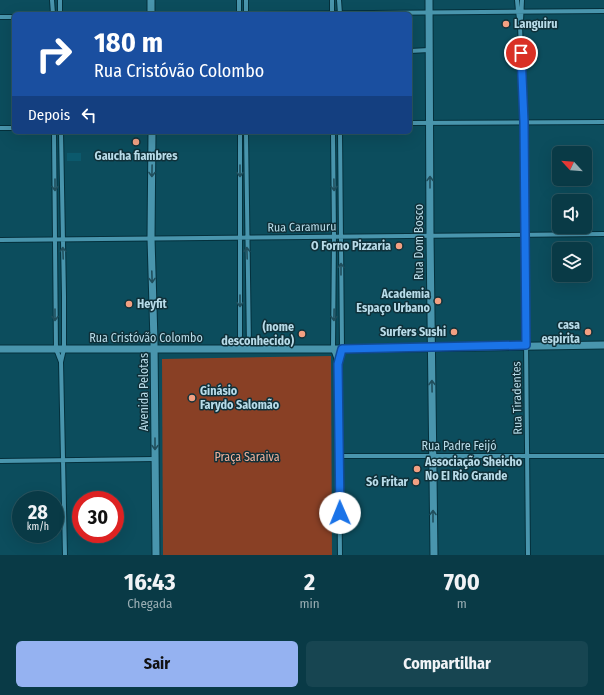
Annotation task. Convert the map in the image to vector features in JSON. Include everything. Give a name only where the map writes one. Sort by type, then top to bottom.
[{"type":"street","points":[[52,0],[53,12]]},
{"type":"street","points":[[60,0],[60,12]]},
{"type":"street","points":[[151,0],[151,12]]},
{"type":"street","points":[[239,0],[239,12]]},
{"type":"street","points":[[246,0],[246,12]]},
{"type":"street","points":[[332,0],[332,12]]},
{"type":"street","points":[[340,0],[340,12]]},
{"type":"street","name":"Rua Dom Bosco","points":[[429,0],[434,555]]},
{"type":"street","name":"Rua Tiradentes","points":[[517,0],[520,12]]},
{"type":"street","name":"Rua Tiradentes","points":[[522,0],[520,26],[524,122],[528,555]]},
{"type":"street","points":[[412,13],[604,11]]},
{"type":"street","points":[[0,17],[12,17]]},
{"type":"street","points":[[412,51],[429,50]]},
{"type":"street","points":[[412,123],[604,122]]},
{"type":"street","points":[[0,128],[12,128]]},
{"type":"street","points":[[54,134],[56,349],[62,362]]},
{"type":"street","points":[[61,134],[64,266],[64,349],[62,362],[66,555]]},
{"type":"street","name":"Avenida Pelotas","points":[[152,134],[151,238],[154,349],[156,555]]},
{"type":"street","points":[[240,134],[240,348]]},
{"type":"street","points":[[246,134],[249,348]]},
{"type":"street","points":[[333,134],[333,349],[338,364]]},
{"type":"street","points":[[340,134],[342,349],[338,364],[340,555]]},
{"type":"street","points":[[334,162],[340,162]]},
{"type":"street","points":[[55,164],[62,164]]},
{"type":"street","points":[[240,195],[247,195]]},
{"type":"street","points":[[55,211],[62,211]]},
{"type":"street","name":"Rua Caramuru","points":[[0,240],[604,234]]},
{"type":"street","points":[[56,267],[64,266]]},
{"type":"street","points":[[240,270],[248,270]]},
{"type":"street","points":[[55,296],[64,296]]},
{"type":"street","name":"Rua Cristóvão Colombo","points":[[0,349],[342,349],[604,345]]},
{"type":"street","name":"Rua Padre Feijó","points":[[339,456],[604,456]]},
{"type":"street","points":[[0,461],[155,458]]},
{"type":"shaded area","points":[[67,153],[81,153],[81,161],[67,161]]},
{"type":"green space","name":"Praça Saraiva","points":[[331,356],[332,555],[163,555],[162,359]]},
{"type":"place","name":"Languiru","points":[[506,24]]},
{"type":"place","name":"Gaucha fiambres","points":[[136,142]]},
{"type":"place","name":"O Forno Pizzaria","points":[[399,246]]},
{"type":"place","name":"Academia Espaço Urbano","points":[[438,301]]},
{"type":"place","name":"Heyfit","points":[[129,304]]},
{"type":"place","name":"Surfers Sushi","points":[[454,332]]},
{"type":"place","name":"casa espirita","points":[[588,332]]},
{"type":"place","name":"(nome desconhecido)","points":[[302,334]]},
{"type":"place","name":"Ginásio Farydo Salomão","points":[[192,398]]},
{"type":"place","name":"Associação Sheicho No EI Rio Grande","points":[[417,469]]},
{"type":"place","name":"Só Fritar","points":[[416,482]]},
{"type":"route","points":[[340,513],[338,364],[342,349],[526,345],[524,122],[521,53]]}]
